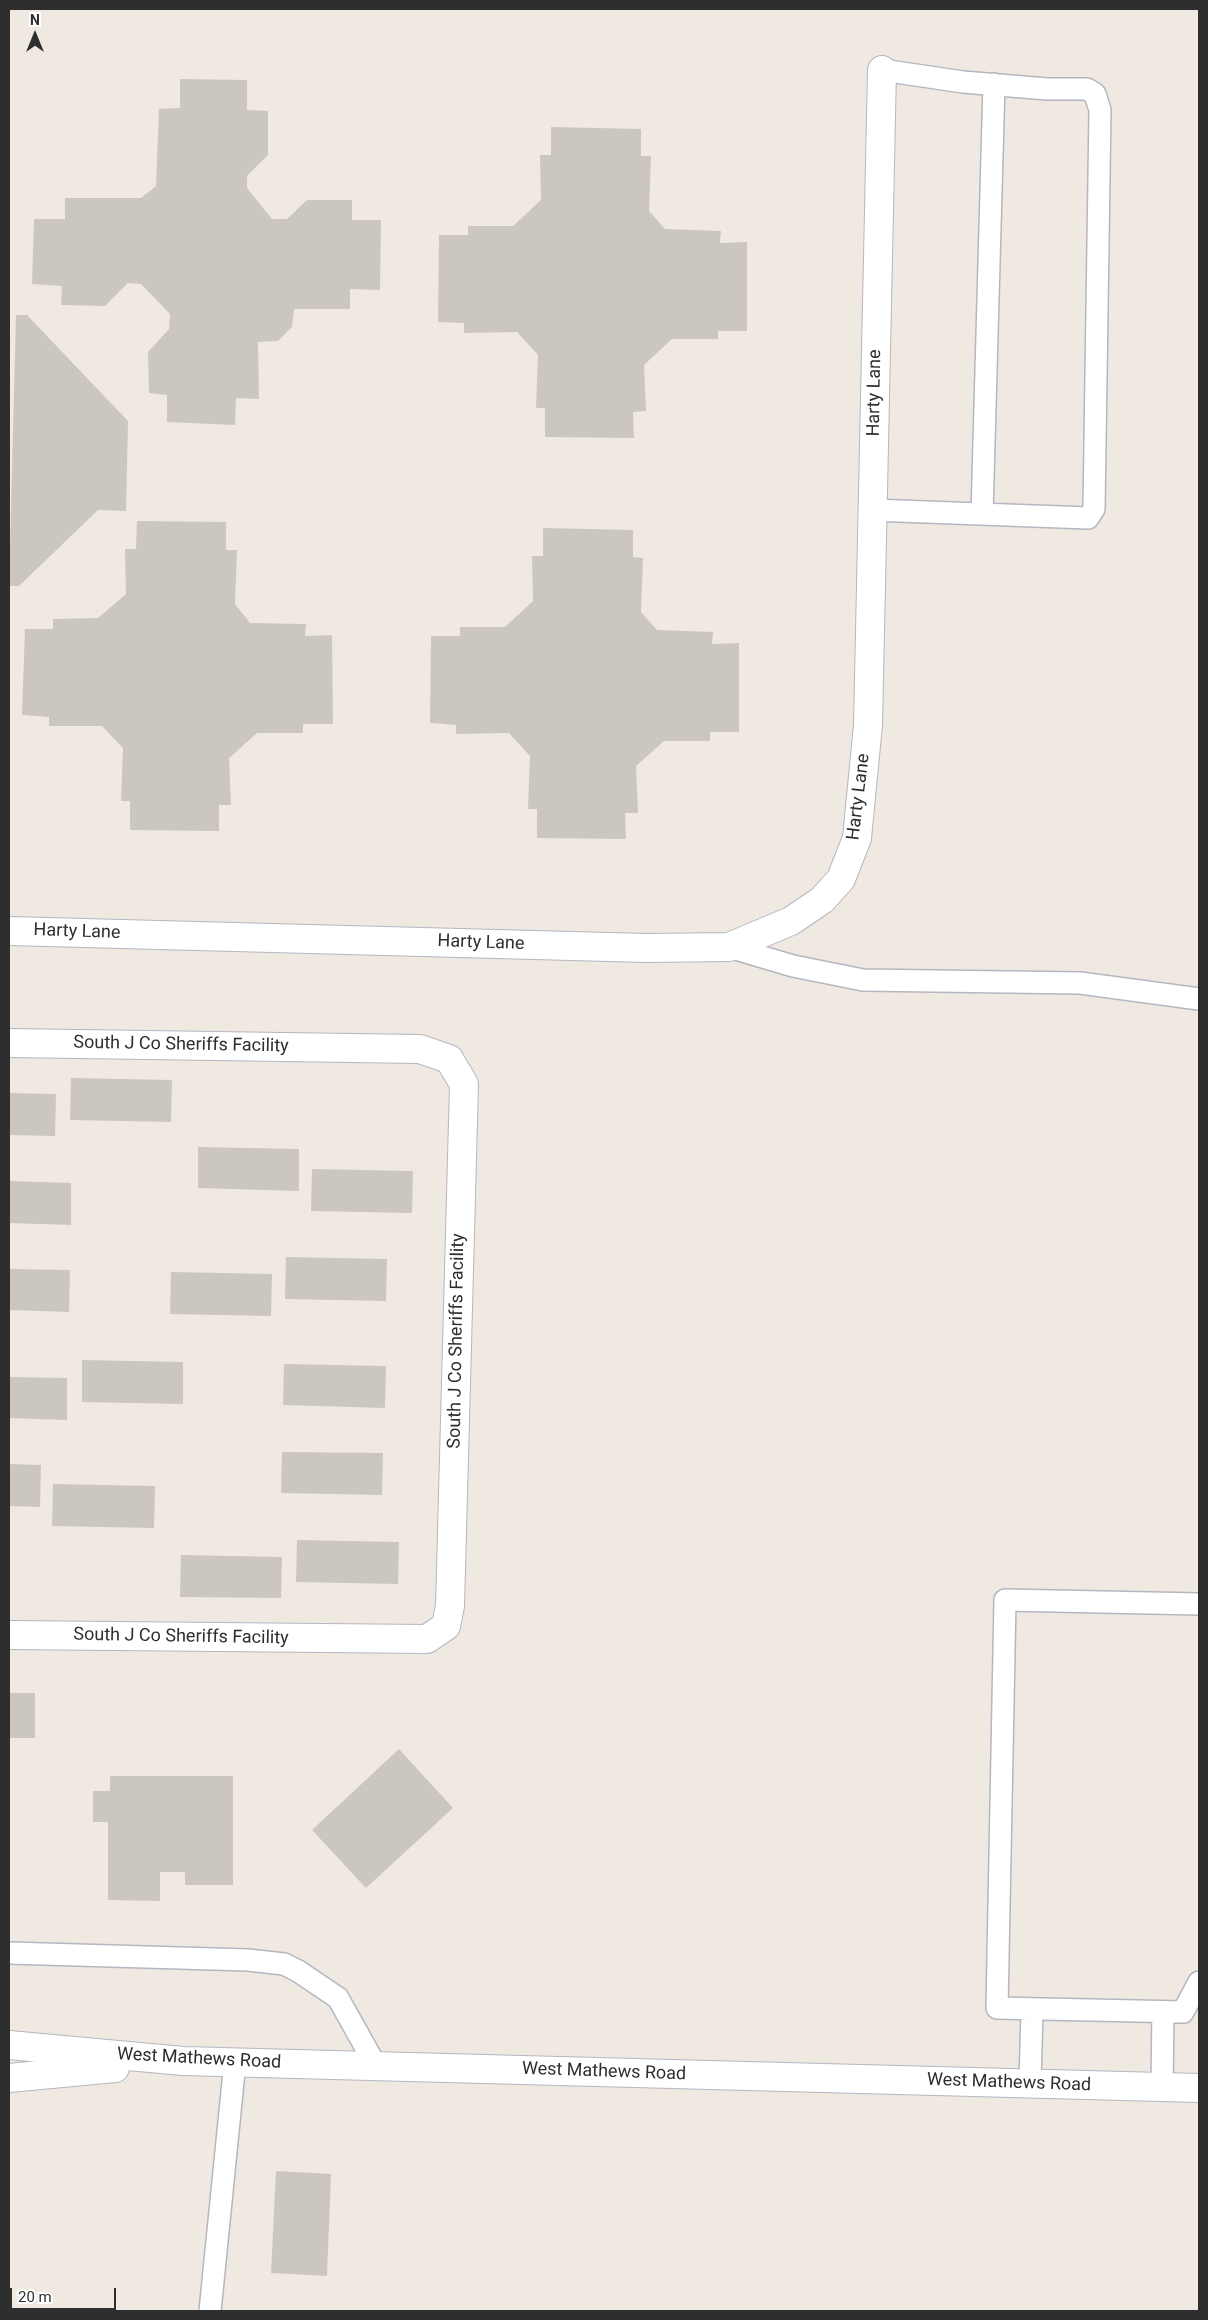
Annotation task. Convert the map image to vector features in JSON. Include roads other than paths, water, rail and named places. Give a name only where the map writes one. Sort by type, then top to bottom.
[{"type":"street","name":"Harty Lane","points":[[9,930],[647,948],[729,947],[791,921],[822,900],[841,879],[857,838],[868,725],[882,70]]},
{"type":"street","name":"South J Co Sheriffs Facility","points":[[9,1043],[420,1049],[449,1059],[464,1084],[450,1606],[446,1626],[427,1639],[9,1634]]},
{"type":"street","name":"West Mathews Road","points":[[9,2046],[184,2061],[1199,2088]]},
{"type":"street","points":[[9,2078],[184,2061]]},
{"type":"lane","points":[[872,510],[1088,518],[1094,510],[1100,110],[1095,94],[1087,89],[1047,89],[882,70]]},
{"type":"lane","points":[[982,514],[994,84]]},
{"type":"lane","points":[[729,947],[794,966],[863,980],[1080,984],[1199,999]]},
{"type":"lane","points":[[1199,1604],[1005,1600],[997,2008],[1183,2012],[1199,1982]]},
{"type":"lane","points":[[9,1953],[248,1960],[284,1964],[298,1970],[338,1998],[376,2066]]},
{"type":"lane","points":[[1030,2083],[1032,2010]]},
{"type":"lane","points":[[1162,2087],[1163,2012]]},
{"type":"lane","points":[[210,2311],[235,2062]]}]
